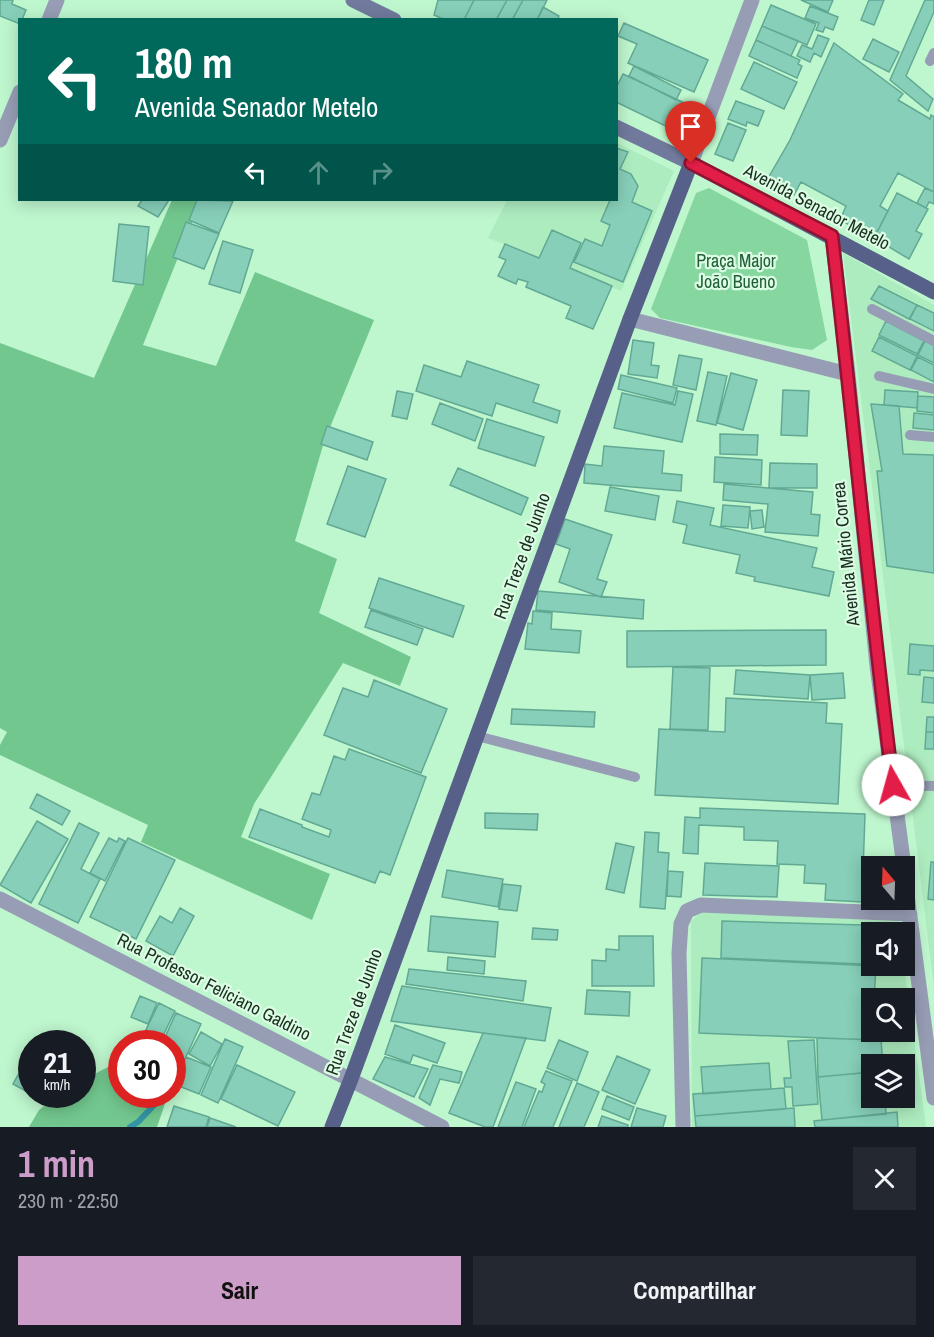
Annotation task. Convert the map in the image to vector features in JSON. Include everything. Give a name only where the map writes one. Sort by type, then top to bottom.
[{"type":"main road","points":[[353,0],[390,18]]},
{"type":"main road","name":"Avenida Senador Metelo","points":[[618,128],[832,236],[934,292]]},
{"type":"main road","name":"Rua Treze de Junho","points":[[332,1127],[630,320],[691,163]]},
{"type":"street","points":[[50,18],[57,0]]},
{"type":"street","name":"Rua Treze de Junho","points":[[691,163],[752,0]]},
{"type":"street","points":[[0,140],[18,97]]},
{"type":"street","name":"Avenida Mário Correa","points":[[832,236],[877,666],[903,856]]},
{"type":"street","points":[[630,320],[848,374]]},
{"type":"street","name":"Rua Professor Feliciano Galdino","points":[[0,899],[442,1127]]},
{"type":"street","points":[[683,1127],[679,953],[681,924],[687,911],[701,906],[910,914]]},
{"type":"street","points":[[909,910],[934,1098]]},
{"type":"lane","points":[[872,309],[934,341]]},
{"type":"lane","points":[[879,376],[934,389]]},
{"type":"lane","points":[[910,435],[934,437]]},
{"type":"lane","points":[[477,736],[635,777]]},
{"type":"lane","points":[[893,785],[934,786]]},
{"type":"shaded area","points":[[618,143],[674,171],[621,291],[488,238],[506,201],[618,201]]},
{"type":"shaded area","points":[[172,201],[201,201],[143,345],[216,366],[255,272],[374,320],[324,442],[295,541],[337,559],[319,613],[411,657],[400,686],[343,663],[254,804],[241,837],[330,874],[312,920],[141,842],[148,825],[0,755],[0,745],[7,732],[0,728],[0,343],[94,378]]},
{"type":"shaded area","points":[[843,253],[934,305],[934,987]]},
{"type":"shaded area","points":[[702,912],[898,921],[861,922],[861,976],[905,976],[907,988],[861,988],[861,1042],[914,1042],[926,1127],[692,1127],[691,921]]},
{"type":"shaded area","points":[[108,1067],[108,1108],[164,1108],[157,1127],[29,1127],[42,1108],[96,1108],[96,1073]]},
{"type":"green space","name":"Praça Major João Bueno","points":[[709,188],[807,240],[827,340],[812,350],[791,347],[660,318],[651,309],[696,193]]},
{"type":"building","points":[[0,0],[13,0],[12,4],[26,10],[23,18],[18,18],[18,23],[0,16]]},
{"type":"building","points":[[438,0],[474,0],[465,18],[441,18],[434,15]]},
{"type":"building","points":[[474,0],[507,0],[497,18],[465,18]]},
{"type":"building","points":[[507,0],[523,0],[513,18],[497,18]]},
{"type":"building","points":[[523,0],[547,0],[538,18],[513,18]]},
{"type":"building","points":[[801,0],[833,0],[828,12]]},
{"type":"building","points":[[869,0],[884,0],[874,25],[861,20]]},
{"type":"building","points":[[925,0],[934,0],[934,12],[906,76],[933,99],[928,111],[890,80]]},
{"type":"building","points":[[771,5],[816,24],[807,45],[762,26]]},
{"type":"building","points":[[810,6],[838,17],[833,30],[825,27],[823,32],[816,30],[819,23],[805,18]]},
{"type":"building","points":[[543,7],[559,16],[558,18],[538,18]]},
{"type":"building","points":[[624,23],[708,60],[694,92],[628,63],[637,44],[618,36]]},
{"type":"building","points":[[762,26],[798,41],[791,56],[756,40]]},
{"type":"building","points":[[818,35],[829,39],[821,57],[814,53],[810,62],[797,56],[802,45],[812,49]]},
{"type":"building","points":[[873,39],[899,52],[889,72],[863,59]]},
{"type":"building","points":[[756,40],[800,60],[798,64],[802,66],[797,78],[749,56]]},
{"type":"building","points":[[834,43],[903,94],[898,100],[930,119],[931,115],[934,117],[934,192],[898,173],[880,206],[888,211],[874,238],[840,220],[846,206],[801,182],[794,195],[767,180],[790,140]]},
{"type":"building","points":[[754,62],[797,82],[784,109],[741,89]]},
{"type":"building","points":[[634,66],[681,90],[676,100],[629,76]]},
{"type":"building","points":[[623,74],[691,106],[678,132],[618,103],[618,84]]},
{"type":"building","points":[[736,101],[764,111],[758,126],[747,122],[746,126],[728,119]]},
{"type":"building","points":[[728,123],[746,130],[733,161],[715,154]]},
{"type":"building","points":[[618,149],[628,152],[620,169],[631,174],[638,186],[632,202],[652,211],[623,282],[574,262],[585,239],[602,246],[610,225],[601,221],[610,201],[618,201]]},
{"type":"building","points":[[925,188],[934,192],[934,204],[929,202],[926,208],[917,203]]},
{"type":"building","points":[[897,193],[928,209],[916,231],[922,234],[909,259],[874,238]]},
{"type":"building","points":[[141,201],[168,201],[158,217],[138,206]]},
{"type":"building","points":[[197,201],[233,201],[219,233],[189,220]]},
{"type":"building","points":[[186,222],[219,234],[204,269],[173,257]]},
{"type":"building","points":[[119,224],[149,227],[143,285],[113,281]]},
{"type":"building","points":[[552,230],[581,243],[570,268],[612,286],[593,329],[566,318],[571,306],[526,287],[528,282],[518,279],[516,284],[498,276],[506,260],[499,257],[505,244],[539,258]]},
{"type":"building","points":[[223,241],[253,250],[240,293],[209,284]]},
{"type":"building","points":[[879,286],[917,305],[909,319],[871,299]]},
{"type":"building","points":[[917,305],[934,313],[934,331],[910,319]]},
{"type":"building","points":[[886,321],[924,341],[917,354],[879,335]]},
{"type":"building","points":[[879,337],[917,356],[910,370],[872,351]]},
{"type":"building","points":[[633,340],[654,343],[651,365],[659,366],[657,378],[628,374]]},
{"type":"building","points":[[925,341],[934,345],[934,363],[918,355]]},
{"type":"building","points":[[679,355],[702,359],[696,390],[673,385]]},
{"type":"building","points":[[918,357],[934,365],[934,382],[911,370]]},
{"type":"building","points":[[467,361],[539,385],[533,402],[560,411],[557,423],[496,403],[492,416],[416,391],[424,365],[461,377]]},
{"type":"building","points":[[708,372],[727,376],[716,425],[697,421]]},
{"type":"building","points":[[731,373],[757,380],[743,430],[717,423]]},
{"type":"building","points":[[621,375],[677,388],[673,403],[618,389]]},
{"type":"building","points":[[783,390],[809,391],[807,436],[781,435]]},
{"type":"building","points":[[885,390],[918,392],[917,408],[884,405]]},
{"type":"building","points":[[397,391],[413,394],[407,419],[392,416]]},
{"type":"building","points":[[678,391],[693,394],[682,442],[614,428],[622,393],[675,405]]},
{"type":"building","points":[[918,396],[934,397],[934,413],[917,411]]},
{"type":"building","points":[[440,403],[483,419],[475,441],[432,424]]},
{"type":"building","points":[[871,404],[899,406],[903,454],[934,455],[934,573],[887,566],[877,471],[882,471]]},
{"type":"building","points":[[914,413],[934,415],[934,430],[913,428]]},
{"type":"building","points":[[487,419],[544,437],[535,466],[478,448]]},
{"type":"building","points":[[327,426],[373,442],[367,460],[321,444]]},
{"type":"building","points":[[720,434],[758,435],[757,455],[720,454]]},
{"type":"building","points":[[604,446],[664,451],[662,473],[682,475],[681,491],[584,483],[585,464],[602,466]]},
{"type":"building","points":[[715,457],[762,460],[761,485],[714,482]]},
{"type":"building","points":[[770,463],[817,464],[817,488],[769,488]]},
{"type":"building","points":[[348,466],[386,479],[365,537],[327,524]]},
{"type":"building","points":[[458,468],[528,498],[521,515],[450,485]]},
{"type":"building","points":[[724,484],[813,492],[811,514],[820,515],[818,536],[765,532],[768,504],[723,500]]},
{"type":"building","points":[[610,487],[659,496],[655,520],[605,511]]},
{"type":"building","points":[[677,501],[714,508],[710,525],[817,548],[812,567],[834,572],[829,596],[754,581],[755,577],[736,573],[740,555],[683,543],[687,525],[673,522]]},
{"type":"building","points":[[723,505],[750,507],[748,528],[721,526]]},
{"type":"building","points":[[762,510],[764,527],[752,529],[750,511]]},
{"type":"building","points":[[565,519],[612,535],[597,579],[607,582],[601,597],[559,582],[570,549],[556,544]]},
{"type":"building","points":[[379,578],[464,606],[453,637],[369,608]]},
{"type":"building","points":[[538,591],[644,600],[643,619],[536,610]]},
{"type":"building","points":[[371,610],[423,629],[417,645],[365,627]]},
{"type":"building","points":[[533,611],[552,613],[551,629],[581,631],[579,653],[525,649],[528,623],[532,624]]},
{"type":"building","points":[[826,630],[826,665],[627,667],[627,631]]},
{"type":"building","points":[[910,644],[934,646],[934,671],[920,670],[920,675],[908,674]]},
{"type":"building","points":[[673,667],[710,668],[708,730],[670,729]]},
{"type":"building","points":[[736,670],[810,675],[808,699],[734,694]]},
{"type":"building","points":[[843,673],[845,698],[812,700],[810,675]]},
{"type":"building","points":[[924,677],[934,678],[934,703],[922,702]]},
{"type":"building","points":[[374,680],[447,709],[421,773],[324,735],[343,688],[368,697]]},
{"type":"building","points":[[726,698],[827,703],[826,723],[842,724],[838,804],[655,795],[659,729],[725,732]]},
{"type":"building","points":[[512,709],[595,712],[594,727],[511,724]]},
{"type":"building","points":[[927,717],[934,717],[934,732],[926,732]]},
{"type":"building","points":[[926,732],[934,732],[934,749],[925,749]]},
{"type":"building","points":[[349,749],[426,777],[390,875],[380,871],[375,883],[249,837],[260,809],[329,837],[331,830],[302,819],[312,793],[320,795],[334,756],[345,760]]},
{"type":"building","points":[[37,794],[70,811],[62,825],[30,808]]},
{"type":"building","points":[[700,808],[865,814],[864,856],[861,856],[861,902],[825,900],[826,884],[804,883],[805,865],[777,864],[778,841],[744,840],[744,827],[699,825],[698,854],[683,853],[685,817],[700,818]]},
{"type":"building","points":[[485,813],[538,814],[537,830],[485,828]]},
{"type":"building","points":[[37,821],[68,839],[31,903],[0,885]]},
{"type":"building","points":[[79,823],[99,833],[81,869],[100,879],[78,923],[39,904]]},
{"type":"building","points":[[645,832],[659,833],[658,852],[669,853],[665,909],[640,907]]},
{"type":"building","points":[[109,838],[117,842],[119,838],[125,841],[105,881],[90,873]]},
{"type":"building","points":[[128,838],[175,860],[136,939],[90,917]]},
{"type":"building","points":[[616,843],[634,847],[624,893],[606,889]]},
{"type":"building","points":[[931,862],[934,862],[934,900],[928,899]]},
{"type":"building","points":[[705,863],[779,866],[777,897],[703,895]]},
{"type":"building","points":[[447,870],[503,879],[498,907],[442,897]]},
{"type":"building","points":[[668,871],[683,872],[681,897],[667,896]]},
{"type":"building","points":[[503,884],[521,886],[517,911],[499,909]]},
{"type":"building","points":[[180,908],[194,916],[173,956],[146,941],[160,916],[172,923]]},
{"type":"building","points":[[431,916],[498,922],[495,957],[428,951]]},
{"type":"building","points":[[722,921],[861,925],[861,964],[721,958]]},
{"type":"building","points":[[533,928],[558,930],[557,940],[532,939]]},
{"type":"building","points":[[619,936],[653,936],[654,986],[592,986],[592,960],[606,961],[606,949],[619,950]]},
{"type":"building","points":[[448,957],[485,961],[484,974],[447,970]]},
{"type":"building","points":[[702,958],[861,965],[861,976],[875,976],[875,988],[861,988],[861,1040],[699,1033]]},
{"type":"building","points":[[409,969],[526,981],[523,1001],[406,984]]},
{"type":"building","points":[[402,986],[551,1008],[545,1041],[391,1021]]},
{"type":"building","points":[[587,990],[630,992],[629,1016],[585,1014]]},
{"type":"building","points":[[140,996],[157,1003],[148,1024],[131,1017]]},
{"type":"building","points":[[159,1003],[175,1011],[166,1030],[146,1030]]},
{"type":"building","points":[[176,1013],[201,1024],[186,1057],[186,1030],[168,1030]]},
{"type":"building","points":[[395,1025],[445,1043],[437,1063],[413,1055],[410,1063],[385,1054]]},
{"type":"building","points":[[201,1032],[222,1044],[210,1066],[189,1054]]},
{"type":"building","points":[[483,1033],[526,1038],[493,1127],[485,1127],[449,1113]]},
{"type":"building","points":[[817,1038],[881,1042],[882,1054],[861,1054],[861,1073],[818,1077]]},
{"type":"building","points":[[225,1039],[243,1047],[218,1103],[201,1095]]},
{"type":"building","points":[[559,1040],[588,1052],[577,1081],[547,1068]]},
{"type":"building","points":[[814,1040],[818,1104],[793,1106],[792,1087],[785,1087],[784,1078],[791,1078],[788,1041]]},
{"type":"building","points":[[617,1056],[650,1070],[635,1104],[602,1090]]},
{"type":"building","points":[[186,1057],[211,1067],[199,1094],[186,1089]]},
{"type":"building","points":[[385,1057],[428,1069],[414,1097],[373,1079]]},
{"type":"building","points":[[769,1063],[771,1089],[703,1094],[701,1067]]},
{"type":"building","points":[[237,1065],[295,1092],[278,1126],[221,1099]]},
{"type":"building","points":[[433,1065],[462,1072],[459,1083],[440,1079],[430,1105],[419,1098]]},
{"type":"building","points":[[546,1071],[572,1081],[553,1127],[524,1127],[539,1091],[542,1092],[545,1084],[541,1082]]},
{"type":"building","points":[[861,1073],[861,1108],[886,1108],[886,1114],[822,1120],[818,1077]]},
{"type":"building","points":[[18,1075],[18,1087],[13,1084]]},
{"type":"building","points":[[516,1082],[536,1089],[522,1127],[498,1127]]},
{"type":"building","points":[[577,1083],[599,1092],[584,1127],[559,1127]]},
{"type":"building","points":[[784,1088],[786,1109],[695,1116],[693,1094]]},
{"type":"building","points":[[607,1096],[634,1107],[629,1120],[602,1109]]},
{"type":"building","points":[[173,1108],[209,1117],[206,1127],[167,1127]]},
{"type":"building","points":[[637,1108],[666,1116],[663,1127],[631,1127]]},
{"type":"building","points":[[794,1108],[795,1127],[696,1127],[695,1116]]},
{"type":"building","points":[[897,1112],[898,1127],[815,1127],[814,1121]]},
{"type":"building","points":[[602,1116],[628,1125],[628,1127],[598,1127]]},
{"type":"building","points":[[210,1118],[236,1127],[207,1127]]},
{"type":"waterway","points":[[130,1127],[151,1108]]},
{"type":"route","points":[[691,163],[832,236],[877,666],[893,785]]}]
